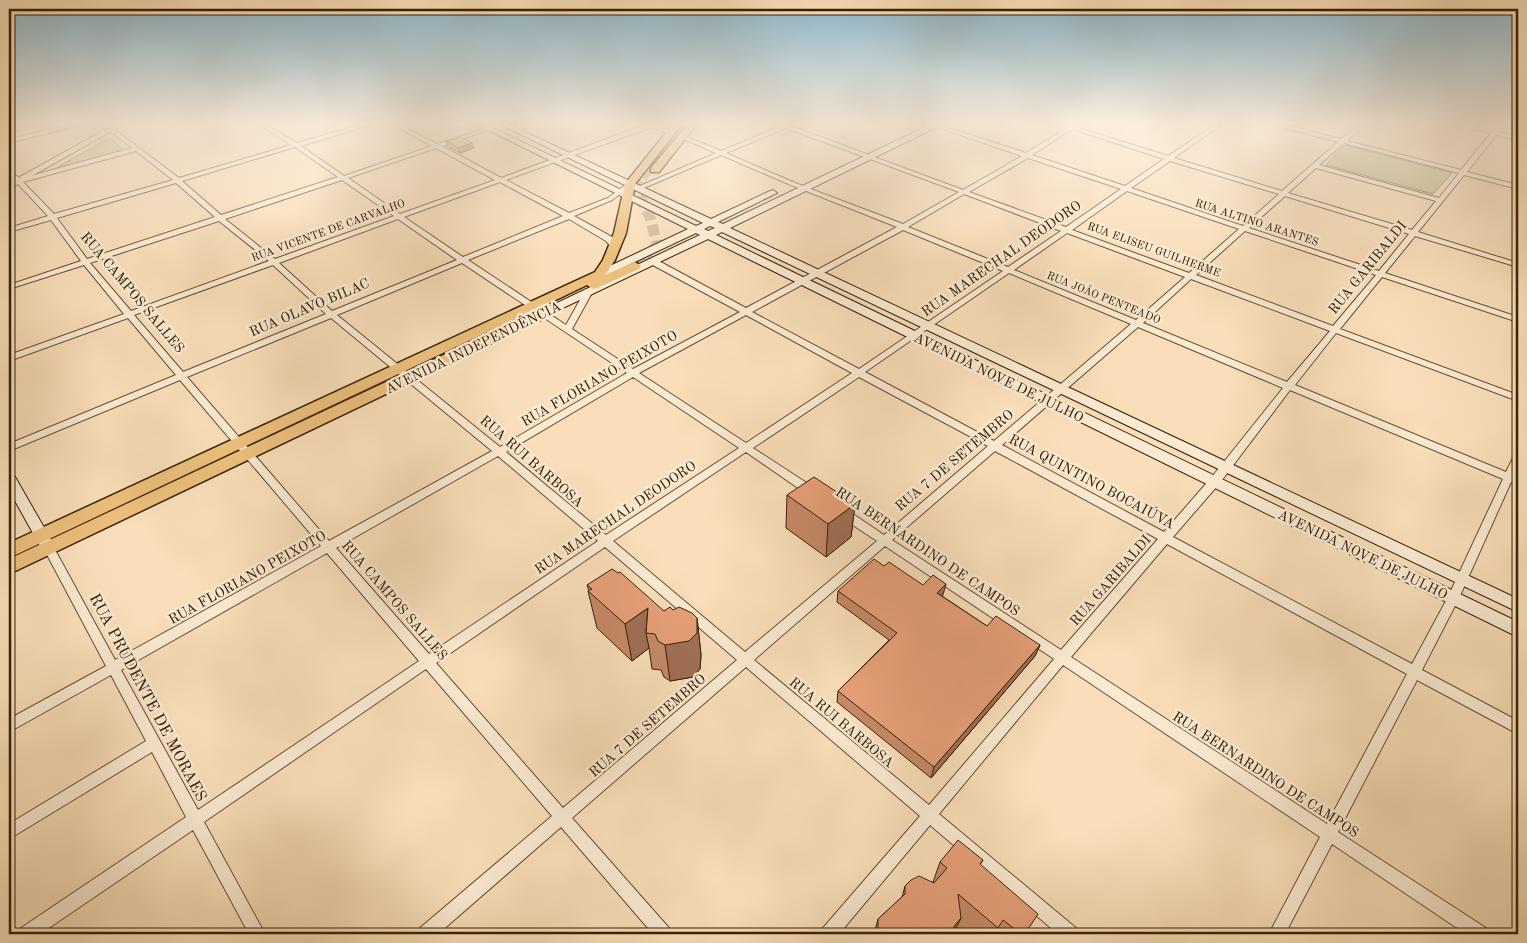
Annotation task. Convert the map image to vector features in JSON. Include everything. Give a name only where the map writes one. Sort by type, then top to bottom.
[{"type":"main road","points":[[12,184],[40,168]]},
{"type":"main road","name":"AVENIDA NOVE DE JULHO","points":[[571,168],[1518,630]]},
{"type":"main road","name":"AVENIDA NOVE DE JULHO","points":[[596,168],[1227,466],[1518,606]]},
{"type":"main road","points":[[637,187],[648,168]]},
{"type":"main road","points":[[599,275],[610,260],[615,246],[624,194],[637,187],[653,168]]},
{"type":"main road","name":"AVENIDA INDEPENDÊNCIA","points":[[9,568],[45,542],[536,310],[599,275],[825,168]]},
{"type":"main road","name":"AVENIDA INDEPENDÊNCIA","points":[[536,310],[589,291],[709,235],[845,168]]},
{"type":"main road","points":[[536,310],[635,266]]},
{"type":"main road","name":"RUA PRUDENTE DE MORAES","points":[[9,478],[45,542]]},
{"type":"main road","name":"AVENIDA INDEPENDÊNCIA","points":[[9,551],[45,542]]},
{"type":"street","points":[[12,184],[69,168]]},
{"type":"street","name":"RUA RUI BARBOSA","points":[[162,168],[274,262],[330,313],[404,373],[1070,934]]},
{"type":"street","points":[[9,230],[215,168]]},
{"type":"street","name":"RUA BERNARDINO DE CAMPOS","points":[[329,168],[536,310],[818,496]]},
{"type":"street","points":[[9,287],[373,168]]},
{"type":"street","points":[[481,168],[609,239],[615,246]]},
{"type":"street","name":"RUA VICENTE DE CARVALHO","points":[[9,358],[533,168]]},
{"type":"street","points":[[637,187],[686,168]]},
{"type":"street","name":"RUA JOÃO PENTEADO","points":[[755,168],[1290,385],[1513,479]]},
{"type":"street","name":"RUA ELISEU GUILHERME","points":[[902,168],[1518,398]]},
{"type":"street","name":"RUA FLORIANO PEIXOTO","points":[[9,726],[498,452],[633,373],[903,227],[1005,168]]},
{"type":"street","name":"RUA ALTINO ARANTES","points":[[1062,168],[1518,320]]},
{"type":"street","name":"RUA MARECHAL DEODORO","points":[[27,934],[428,661],[914,336],[1069,230],[1155,168]]},
{"type":"street","points":[[1201,168],[1518,265]]},
{"type":"street","name":"RUA 7 DE SETEMBRO","points":[[426,934],[1061,389],[1314,168]]},
{"type":"street","points":[[1323,168],[1440,200]]},
{"type":"street","points":[[1447,168],[1518,187]]},
{"type":"street","name":"RUA GARIBALDI","points":[[829,934],[1062,658],[1216,481],[1290,385],[1414,234],[1465,168]]},
{"type":"street","name":"RUA CAMPOS SALLES","points":[[9,171],[12,184],[54,217],[85,262],[328,547],[564,817],[663,934]]},
{"type":"street","name":"RUA OLAVO BILAC","points":[[9,448],[330,313],[624,194]]},
{"type":"street","name":"RUA QUINTINO BOCAIÚVA","points":[[652,261],[743,312],[994,445],[1518,728]]},
{"type":"street","points":[[568,330],[589,291]]},
{"type":"street","points":[[1278,934],[1513,479],[1518,456]]},
{"type":"street","name":"RUA BERNARDINO DE CAMPOS","points":[[834,507],[1480,934]]},
{"type":"street","name":"RUA PRUDENTE DE MORAES","points":[[45,542],[257,934]]},
{"type":"street","points":[[9,832],[154,743]]},
{"type":"green space","points":[[1337,168],[1433,168],[1452,173],[1433,194]]},
{"type":"building","points":[[814,477],[855,504],[828,524],[787,495]]},
{"type":"building","points":[[874,559],[884,566],[889,562],[923,585],[933,575],[946,584],[937,593],[987,626],[996,616],[1040,645],[934,767],[838,691],[897,633],[838,591]]},
{"type":"building","points":[[612,569],[618,573],[620,572],[664,611],[670,607],[673,610],[679,607],[692,613],[697,618],[697,633],[689,641],[665,645],[658,641],[655,634],[646,633],[648,608],[625,624],[588,591],[592,589],[587,585]]},
{"type":"building","points":[[958,840],[983,860],[980,864],[1038,914],[1025,934],[1021,934],[1003,920],[998,928],[958,894],[961,918],[948,934],[883,934],[878,929],[878,919],[905,894],[905,886],[911,880],[919,876],[934,883],[947,868],[940,862]]},
{"type":"tunnel","points":[[648,168],[639,180],[636,190],[650,217],[657,244],[648,258]]},
{"type":"tunnel","points":[[635,266],[649,256]]}]
